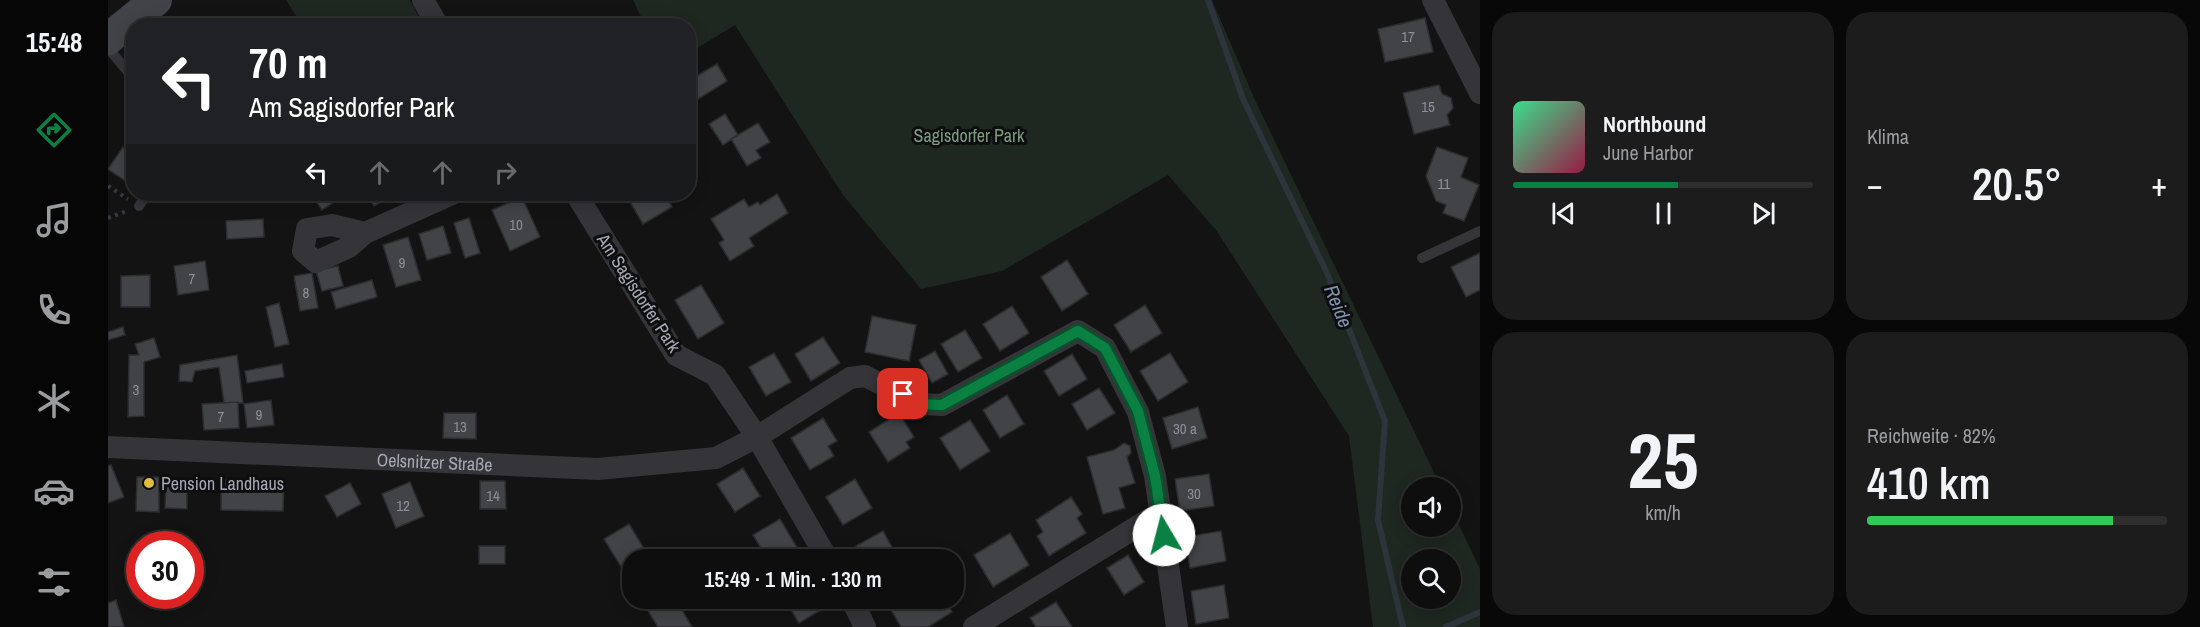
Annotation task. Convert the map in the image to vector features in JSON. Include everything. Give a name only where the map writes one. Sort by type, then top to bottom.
[{"type":"street","points":[[134,18],[156,0]]},
{"type":"street","points":[[423,0],[433,18]]},
{"type":"street","points":[[1433,0],[1480,93]]},
{"type":"street","points":[[108,39],[126,24]]},
{"type":"street","points":[[365,233],[436,201]]},
{"type":"street","name":"Am Sagisdorfer Park","points":[[580,201],[676,355],[715,375],[757,437],[822,549]]},
{"type":"street","points":[[757,437],[850,378],[865,376],[921,404],[942,405],[1078,331],[1105,348],[1138,411],[1155,476],[1177,627]]},
{"type":"street","name":"Oelsnitzer Straße","points":[[108,447],[598,469],[716,458],[757,437]]},
{"type":"street","points":[[974,627],[1161,512]]},
{"type":"street","points":[[856,609],[865,627]]},
{"type":"lane","points":[[108,48],[126,69]]},
{"type":"lane","points":[[139,206],[142,201]]},
{"type":"lane","points":[[1422,258],[1480,231]]},
{"type":"path","points":[[108,186],[126,198]]},
{"type":"path","points":[[131,201],[139,206]]},
{"type":"green space","points":[[286,0],[410,0],[419,18],[298,18]]},
{"type":"green space","name":"Sagisdorfer Park","points":[[633,0],[1212,0],[1255,100],[1436,477],[1401,477],[1401,537],[1461,537],[1461,529],[1480,569],[1480,627],[1373,627],[1349,436],[1216,230],[1168,175],[1002,271],[921,289],[843,195],[735,25],[696,49],[696,18],[642,18]]},
{"type":"building","points":[[1425,18],[1433,52],[1385,62],[1378,29]]},
{"type":"building","points":[[717,64],[727,81],[696,100],[696,76]]},
{"type":"building","points":[[1439,85],[1442,94],[1451,98],[1453,108],[1447,115],[1450,125],[1414,134],[1403,93]]},
{"type":"building","points":[[725,114],[738,135],[723,145],[709,124]]},
{"type":"building","points":[[758,123],[770,142],[756,150],[761,158],[747,166],[731,139]]},
{"type":"building","points":[[123,147],[126,149],[126,182],[108,169]]},
{"type":"building","points":[[1437,147],[1468,158],[1461,177],[1479,185],[1464,221],[1443,213],[1446,205],[1436,201],[1426,176]]},
{"type":"building","points":[[777,194],[788,213],[749,238],[754,246],[730,261],[719,243],[724,240],[711,219],[744,199],[749,207],[758,202],[760,205]]},
{"type":"building","points":[[316,201],[336,201],[322,210]]},
{"type":"building","points":[[371,201],[383,201],[374,206]]},
{"type":"building","points":[[513,201],[524,201],[540,237],[510,251],[492,210]]},
{"type":"building","points":[[630,201],[669,201],[672,207],[643,224]]},
{"type":"building","points":[[469,218],[480,253],[465,258],[454,223]]},
{"type":"building","points":[[263,219],[264,237],[227,239],[226,221]]},
{"type":"building","points":[[443,226],[451,253],[427,260],[419,234]]},
{"type":"building","points":[[408,237],[421,280],[396,287],[383,245]]},
{"type":"building","points":[[1480,253],[1480,290],[1466,297],[1451,267]]},
{"type":"building","points":[[1067,260],[1088,294],[1062,311],[1041,277]]},
{"type":"building","points":[[205,261],[209,290],[178,295],[174,266]]},
{"type":"building","points":[[338,266],[343,286],[322,291],[316,271]]},
{"type":"building","points":[[312,273],[318,308],[300,311],[294,276]]},
{"type":"building","points":[[150,275],[150,307],[121,307],[121,276]]},
{"type":"building","points":[[372,280],[377,297],[336,309],[331,292]]},
{"type":"building","points":[[701,285],[724,323],[698,339],[675,300]]},
{"type":"building","points":[[279,303],[289,344],[275,347],[266,307]]},
{"type":"building","points":[[1145,305],[1162,333],[1131,352],[1114,325]]},
{"type":"building","points":[[1012,306],[1029,333],[1000,351],[983,324]]},
{"type":"building","points":[[872,316],[916,325],[909,361],[865,352]]},
{"type":"building","points":[[123,327],[125,335],[108,340],[108,332]]},
{"type":"building","points":[[965,330],[982,358],[958,372],[941,344]]},
{"type":"building","points":[[823,337],[840,363],[811,381],[795,354]]},
{"type":"building","points":[[154,338],[160,357],[144,362],[144,416],[128,417],[129,355],[139,355],[135,344]]},
{"type":"building","points":[[935,351],[948,374],[932,383],[919,360]]},
{"type":"building","points":[[774,353],[791,382],[766,396],[749,367]]},
{"type":"building","points":[[1170,353],[1188,382],[1158,401],[1140,371]]},
{"type":"building","points":[[1072,354],[1087,379],[1059,396],[1044,371]]},
{"type":"building","points":[[237,355],[243,403],[224,403],[219,367],[195,371],[192,382],[179,381],[180,365]]},
{"type":"building","points":[[282,364],[284,377],[247,383],[245,371]]},
{"type":"building","points":[[1099,388],[1115,413],[1087,430],[1072,404]]},
{"type":"building","points":[[1007,395],[1024,424],[1000,438],[983,410]]},
{"type":"building","points":[[271,400],[274,425],[247,428],[244,404]]},
{"type":"building","points":[[238,402],[239,428],[204,430],[202,404]]},
{"type":"building","points":[[1198,407],[1207,438],[1172,449],[1163,418]]},
{"type":"building","points":[[444,413],[476,413],[476,439],[443,438]]},
{"type":"building","points":[[899,413],[914,437],[906,442],[910,448],[888,462],[869,432]]},
{"type":"building","points":[[823,418],[837,441],[828,446],[834,456],[810,470],[791,438]]},
{"type":"building","points":[[970,420],[990,451],[960,470],[940,438]]},
{"type":"building","points":[[1124,443],[1130,446],[1131,453],[1127,457],[1135,483],[1119,488],[1125,508],[1103,514],[1087,457],[1114,450]]},
{"type":"building","points":[[111,465],[124,497],[108,503],[108,466]]},
{"type":"building","points":[[743,468],[760,496],[735,512],[717,484]]},
{"type":"building","points":[[1209,474],[1214,506],[1180,511],[1175,479]]},
{"type":"building","points":[[137,477],[159,477],[159,512],[136,511]]},
{"type":"building","points":[[166,479],[187,480],[187,509],[165,508]]},
{"type":"building","points":[[855,479],[872,508],[843,525],[826,497]]},
{"type":"building","points":[[221,480],[284,481],[283,511],[221,510]]},
{"type":"building","points":[[480,481],[505,481],[506,509],[480,509]]},
{"type":"building","points":[[410,482],[424,516],[396,528],[382,494]]},
{"type":"building","points":[[350,483],[361,504],[337,517],[325,496]]},
{"type":"building","points":[[1071,497],[1082,514],[1077,518],[1086,533],[1049,556],[1037,536],[1043,532],[1036,520]]},
{"type":"building","points":[[780,519],[798,549],[761,549],[753,535]]},
{"type":"building","points":[[629,524],[644,549],[622,549],[622,568],[604,539]]},
{"type":"building","points":[[883,531],[893,549],[858,549],[856,546]]},
{"type":"building","points":[[1221,531],[1226,561],[1190,568],[1185,537]]},
{"type":"building","points":[[1010,533],[1029,565],[993,587],[974,555]]},
{"type":"building","points":[[479,546],[505,546],[505,564],[479,564]]},
{"type":"building","points":[[1128,555],[1144,582],[1124,595],[1107,568]]},
{"type":"building","points":[[1224,585],[1229,618],[1196,624],[1191,591]]},
{"type":"building","points":[[116,600],[124,627],[108,627],[108,603]]},
{"type":"building","points":[[1056,602],[1072,627],[1036,627],[1030,618]]},
{"type":"building","points":[[647,609],[681,609],[692,627],[658,627]]},
{"type":"building","points":[[791,609],[823,609],[799,623]]},
{"type":"building","points":[[890,609],[950,609],[952,612],[928,627],[901,627]]},
{"type":"waterway","name":"Reide","points":[[1208,0],[1243,99],[1327,273],[1385,421],[1378,520],[1403,627]]},
{"type":"waterway","points":[[1446,627],[1480,612]]},
{"type":"place","name":"Pension Landhaus","points":[[149,483]]},
{"type":"route","points":[[903,394],[921,404],[942,405],[1078,331],[1105,348],[1138,411],[1155,476],[1164,535]]}]
